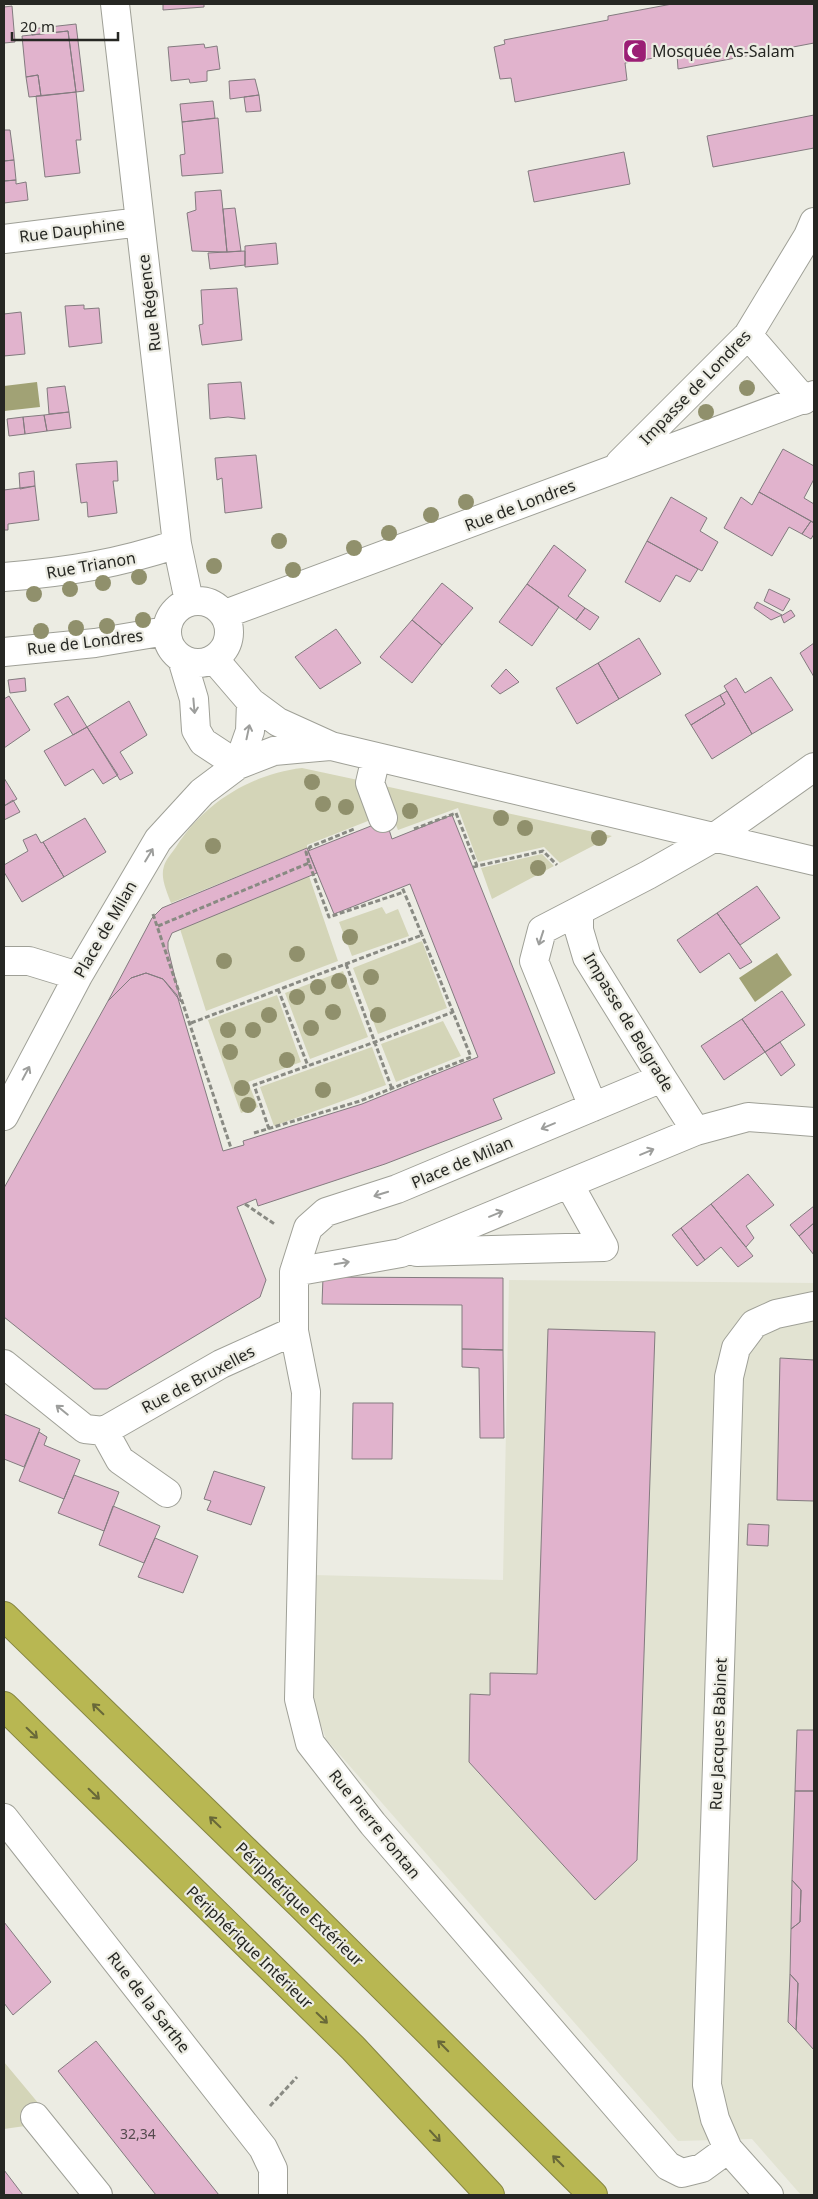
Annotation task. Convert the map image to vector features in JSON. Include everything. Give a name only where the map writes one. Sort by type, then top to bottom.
[{"type":"highway","name":"Périphérique Extérieur","points":[[4,1616],[301,1905],[593,2195]]},
{"type":"highway","name":"Périphérique Intérieur","points":[[4,1706],[353,2048],[490,2195]]},
{"type":"street","name":"Rue Régence","points":[[114,4],[177,544],[189,602]]},
{"type":"street","name":"Rue Dauphine","points":[[4,239],[140,222]]},
{"type":"street","name":"Impasse de Londres","points":[[614,469],[748,335],[799,252],[814,222]]},
{"type":"street","points":[[748,335],[809,397]]},
{"type":"street","name":"Rue de Londres","points":[[225,614],[809,397]]},
{"type":"street","name":"Rue Trianon","points":[[4,577],[66,572],[134,558],[177,544]]},
{"type":"street","points":[[202,600],[215,605],[225,614],[229,626],[229,639],[224,650],[214,659],[204,663],[192,663],[182,659],[171,647],[166,630],[169,618],[177,608],[189,602],[202,600]]},
{"type":"street","name":"Rue de Londres","points":[[4,652],[95,643],[166,630]]},
{"type":"street","points":[[182,659],[194,699],[196,730],[203,742],[238,765],[250,731],[250,702]]},
{"type":"street","name":"Place de Milan","points":[[214,659],[250,702],[278,722],[331,746],[814,861]]},
{"type":"street","name":"Place de Milan","points":[[4,1116],[78,976],[158,840],[202,792],[238,765],[274,751],[331,746]]},
{"type":"street","points":[[376,757],[370,783],[383,818]]},
{"type":"street","points":[[593,1107],[534,960],[542,930],[579,912],[715,837],[814,766]]},
{"type":"street","name":"Impasse de Belgrade","points":[[579,912],[579,930],[587,957],[696,1131]]},
{"type":"street","points":[[4,961],[29,961],[78,976]]},
{"type":"street","name":"Place de Milan","points":[[294,1331],[294,1272],[308,1228],[326,1212],[396,1190],[662,1078]]},
{"type":"street","points":[[401,1253],[696,1131],[748,1117],[814,1122]]},
{"type":"street","points":[[294,1272],[401,1253],[604,1248],[569,1184]]},
{"type":"street","name":"Rue Jacques Babinet","points":[[769,2195],[728,2149],[715,2119],[707,2085],[729,1377],[736,1348],[754,1324],[776,1314],[814,1306]]},
{"type":"street","name":"Rue de Bruxelles","points":[[104,1431],[221,1364],[294,1331]]},
{"type":"street","name":"Rue Pierre Fontan","points":[[294,1331],[306,1392],[299,1699],[310,1743],[373,1824],[668,2166],[682,2173],[702,2168],[728,2149]]},
{"type":"street","points":[[4,1364],[85,1429],[104,1431],[120,1460],[167,1493]]},
{"type":"street","name":"Rue de la Sarthe","points":[[4,1818],[248,2128],[273,2169],[274,2195]]},
{"type":"street","points":[[35,2117],[98,2195]]},
{"type":"path","points":[[473,867],[543,851],[556,865]]},
{"type":"path","points":[[158,926],[309,864],[329,917],[404,892]]},
{"type":"path","points":[[139,872],[191,1023],[231,1148]]},
{"type":"path","points":[[254,1133],[360,1101],[471,1057],[402,887]]},
{"type":"path","points":[[191,1023],[422,934]]},
{"type":"path","points":[[346,964],[392,1089]]},
{"type":"path","points":[[278,988],[308,1066]]},
{"type":"path","points":[[269,1129],[254,1085],[453,1012]]},
{"type":"path","points":[[248,2128],[297,2077]]},
{"type":"shaded area","points":[[37,382],[40,407],[4,411],[4,386]]},
{"type":"shaded area","points":[[302,768],[358,780],[373,819],[171,903],[163,880],[164,866],[187,831],[200,817],[230,793],[247,784],[283,771]]},
{"type":"shaded area","points":[[380,785],[612,836],[560,863],[544,847],[478,862],[458,808],[398,830]]},
{"type":"shaded area","points":[[542,854],[554,866],[492,899],[481,868]]},
{"type":"shaded area","points":[[309,876],[338,961],[206,1011],[180,929]]},
{"type":"shaded area","points":[[382,907],[386,914],[398,909],[409,936],[352,956],[339,922]]},
{"type":"shaded area","points":[[422,941],[447,1008],[378,1034],[353,968]]},
{"type":"shaded area","points":[[777,953],[792,975],[755,1002],[739,978]]},
{"type":"shaded area","points":[[343,971],[368,1037],[310,1059],[285,993]]},
{"type":"shaded area","points":[[277,995],[301,1062],[248,1082],[258,1107],[241,1113],[208,1020]]},
{"type":"shaded area","points":[[443,1021],[461,1056],[396,1082],[381,1044]]},
{"type":"shaded area","points":[[372,1047],[386,1085],[274,1126],[260,1087]]},
{"type":"shaded area","points":[[509,1280],[814,1283],[814,2195],[801,2195],[752,2139],[678,2141],[326,1739],[314,1706],[314,1575],[503,1580]]},
{"type":"shaded area","points":[[4,2062],[44,2110],[25,2126],[4,2129]]},
{"type":"building","points":[[163,4],[204,4],[204,7],[163,10]]},
{"type":"building","name":"Mosquée As-Salam","points":[[672,4],[814,4],[814,43],[678,69],[677,54],[625,63],[627,80],[515,102],[511,78],[500,79],[494,47],[505,44],[504,40],[608,20],[608,16]]},
{"type":"building","points":[[12,6],[15,42],[4,43],[4,7]]},
{"type":"building","points":[[76,24],[84,91],[76,92],[68,31],[32,35],[31,29]]},
{"type":"building","points":[[68,31],[76,92],[41,96],[38,75],[26,77],[22,36]]},
{"type":"building","points":[[204,44],[205,48],[217,46],[220,69],[207,71],[207,81],[190,83],[189,79],[171,81],[168,47]]},
{"type":"building","points":[[38,75],[41,96],[29,97],[26,77]]},
{"type":"building","points":[[255,79],[259,95],[230,99],[229,81]]},
{"type":"building","points":[[76,92],[81,140],[76,140],[80,173],[45,177],[36,96]]},
{"type":"building","points":[[259,95],[261,111],[246,112],[244,97]]},
{"type":"building","points":[[213,101],[215,118],[182,122],[180,104]]},
{"type":"building","points":[[814,115],[814,148],[713,167],[707,136]]},
{"type":"building","points":[[218,118],[223,173],[182,176],[180,155],[185,154],[182,122]]},
{"type":"building","points":[[4,130],[10,130],[14,160],[4,161]]},
{"type":"building","points":[[624,152],[630,184],[534,202],[528,171]]},
{"type":"building","points":[[14,160],[16,180],[4,181],[4,161]]},
{"type":"building","points":[[16,180],[16,184],[26,182],[28,200],[4,203],[4,181]]},
{"type":"building","points":[[221,190],[227,252],[192,251],[187,213],[196,210],[195,192]]},
{"type":"building","points":[[235,208],[241,251],[227,252],[223,209]]},
{"type":"building","points":[[276,243],[278,264],[245,267],[245,246]]},
{"type":"building","points":[[245,251],[245,265],[210,269],[208,253]]},
{"type":"building","points":[[237,288],[242,340],[202,345],[199,325],[203,324],[201,290]]},
{"type":"building","points":[[84,305],[84,309],[99,308],[102,343],[69,347],[65,306]]},
{"type":"building","points":[[21,312],[25,354],[4,356],[4,314]]},
{"type":"building","points":[[241,382],[245,419],[228,417],[210,419],[208,384]]},
{"type":"building","points":[[65,386],[69,412],[49,414],[47,388]]},
{"type":"building","points":[[69,412],[71,428],[47,431],[44,415]]},
{"type":"building","points":[[44,415],[47,431],[25,434],[23,417]]},
{"type":"building","points":[[23,417],[25,434],[9,436],[7,419]]},
{"type":"building","points":[[783,449],[814,466],[814,479],[804,498],[814,504],[814,523],[759,492]]},
{"type":"building","points":[[256,455],[262,508],[225,513],[222,478],[217,480],[215,458]]},
{"type":"building","points":[[117,461],[118,481],[113,481],[117,513],[88,517],[87,502],[81,503],[76,464]]},
{"type":"building","points":[[34,471],[35,486],[20,489],[19,473]]},
{"type":"building","points":[[35,486],[39,520],[8,524],[8,530],[4,530],[4,490]]},
{"type":"building","points":[[759,492],[811,521],[802,534],[789,527],[772,556],[724,528],[741,497],[752,505]]},
{"type":"building","points":[[671,497],[707,518],[700,531],[718,542],[702,571],[647,541]]},
{"type":"building","points":[[811,521],[814,523],[814,534],[811,539],[802,534]]},
{"type":"building","points":[[647,541],[698,569],[690,582],[676,575],[660,602],[625,582]]},
{"type":"building","points":[[554,545],[586,570],[568,596],[585,608],[576,620],[527,584]]},
{"type":"building","points":[[442,583],[473,608],[442,645],[412,620]]},
{"type":"building","points":[[527,584],[559,607],[532,646],[499,622]]},
{"type":"building","points":[[769,589],[790,599],[783,611],[764,601]]},
{"type":"building","points":[[757,602],[782,615],[771,620],[754,608]]},
{"type":"building","points":[[585,608],[599,617],[590,630],[576,620]]},
{"type":"building","points":[[791,610],[795,616],[784,623],[781,616]]},
{"type":"building","points":[[412,620],[442,645],[412,683],[380,657]]},
{"type":"building","points":[[336,629],[361,663],[320,689],[295,657]]},
{"type":"building","points":[[639,638],[661,674],[619,699],[598,663]]},
{"type":"building","points":[[814,643],[814,677],[800,653]]},
{"type":"building","points":[[598,663],[619,699],[577,724],[556,688]]},
{"type":"building","points":[[506,669],[519,682],[500,694],[491,686]]},
{"type":"building","points":[[771,677],[793,710],[752,734],[724,686],[736,678],[745,693]]},
{"type":"building","points":[[25,678],[26,691],[10,693],[8,680]]},
{"type":"building","points":[[727,691],[752,734],[712,759],[691,725],[725,704],[720,695]]},
{"type":"building","points":[[720,695],[725,704],[691,725],[685,715]]},
{"type":"building","points":[[9,696],[30,730],[4,748],[4,699]]},
{"type":"building","points":[[68,696],[87,727],[73,735],[54,704]]},
{"type":"building","points":[[129,701],[147,735],[120,752],[133,773],[120,780],[87,727]]},
{"type":"building","points":[[87,727],[118,775],[103,784],[93,769],[65,786],[44,751]]},
{"type":"building","points":[[4,778],[17,799],[4,806]]},
{"type":"building","points":[[13,800],[20,812],[4,820],[4,806]]},
{"type":"building","points":[[452,815],[555,1073],[493,1099],[502,1119],[385,1164],[258,1206],[256,1199],[237,1207],[266,1280],[260,1297],[107,1389],[94,1389],[4,1317],[4,1188],[108,1001],[131,978],[146,973],[163,979],[177,995],[223,1151],[244,1145],[243,1141],[362,1104],[478,1057],[410,884],[334,914],[308,851],[386,820],[392,839]]},
{"type":"building","points":[[85,818],[106,852],[64,877],[43,842]]},
{"type":"building","points":[[36,834],[41,843],[43,842],[64,877],[22,902],[4,872],[4,865],[28,851],[23,840]]},
{"type":"building","points":[[307,848],[317,873],[172,933],[168,942],[168,949],[181,1002],[163,979],[146,973],[131,978],[108,1001],[152,918],[162,908]]},
{"type":"building","points":[[757,886],[780,918],[740,945],[717,913]]},
{"type":"building","points":[[717,913],[752,962],[740,969],[729,953],[700,973],[677,940]]},
{"type":"building","points":[[782,991],[805,1025],[765,1052],[742,1019]]},
{"type":"building","points":[[742,1019],[765,1052],[724,1080],[701,1046]]},
{"type":"building","points":[[780,1042],[795,1065],[781,1076],[765,1052]]},
{"type":"building","points":[[748,1174],[774,1205],[746,1226],[754,1238],[746,1247],[711,1204]]},
{"type":"building","points":[[711,1204],[753,1256],[738,1267],[721,1247],[705,1260],[681,1228]]},
{"type":"building","points":[[814,1206],[814,1223],[799,1236],[790,1225]]},
{"type":"building","points":[[814,1223],[814,1255],[799,1236]]},
{"type":"building","points":[[681,1228],[705,1260],[697,1266],[672,1235]]},
{"type":"building","points":[[323,1277],[503,1278],[503,1350],[462,1349],[462,1305],[322,1304]]},
{"type":"building","points":[[548,1329],[655,1332],[637,1860],[595,1900],[469,1762],[470,1694],[490,1695],[490,1673],[537,1674]]},
{"type":"building","points":[[462,1349],[503,1350],[504,1438],[480,1438],[479,1368],[462,1367]]},
{"type":"building","points":[[780,1358],[814,1360],[814,1501],[777,1500]]},
{"type":"building","points":[[353,1403],[393,1403],[392,1459],[352,1459]]},
{"type":"building","points":[[4,1414],[40,1429],[24,1467],[4,1459]]},
{"type":"building","points":[[39,1432],[47,1437],[44,1445],[80,1460],[64,1499],[19,1481]]},
{"type":"building","points":[[214,1471],[265,1487],[251,1525],[207,1510],[211,1501],[204,1499]]},
{"type":"building","points":[[74,1475],[119,1492],[104,1531],[58,1513]]},
{"type":"building","points":[[113,1506],[160,1526],[144,1563],[99,1545]]},
{"type":"building","points":[[748,1524],[769,1525],[768,1546],[747,1545]]},
{"type":"building","points":[[155,1538],[198,1556],[183,1593],[138,1577]]},
{"type":"building","points":[[797,1730],[814,1730],[814,1791],[795,1791]]},
{"type":"building","points":[[795,1791],[814,1791],[814,2050],[796,2030],[798,1983],[790,1974],[791,1929],[800,1922],[801,1890],[792,1880]]},
{"type":"building","points":[[792,1880],[801,1890],[800,1922],[791,1929]]},
{"type":"building","points":[[4,1922],[51,1982],[13,2015],[4,2003]]},
{"type":"building","points":[[790,1974],[798,1983],[796,2030],[788,2022]]},
{"type":"building","points":[[96,2041],[219,2195],[156,2195],[58,2071]]},
{"type":"building","points":[[4,2170],[23,2195],[4,2195]]},
{"type":"place","name":"Mosquée As-Salam","points":[[635,51]]}]
